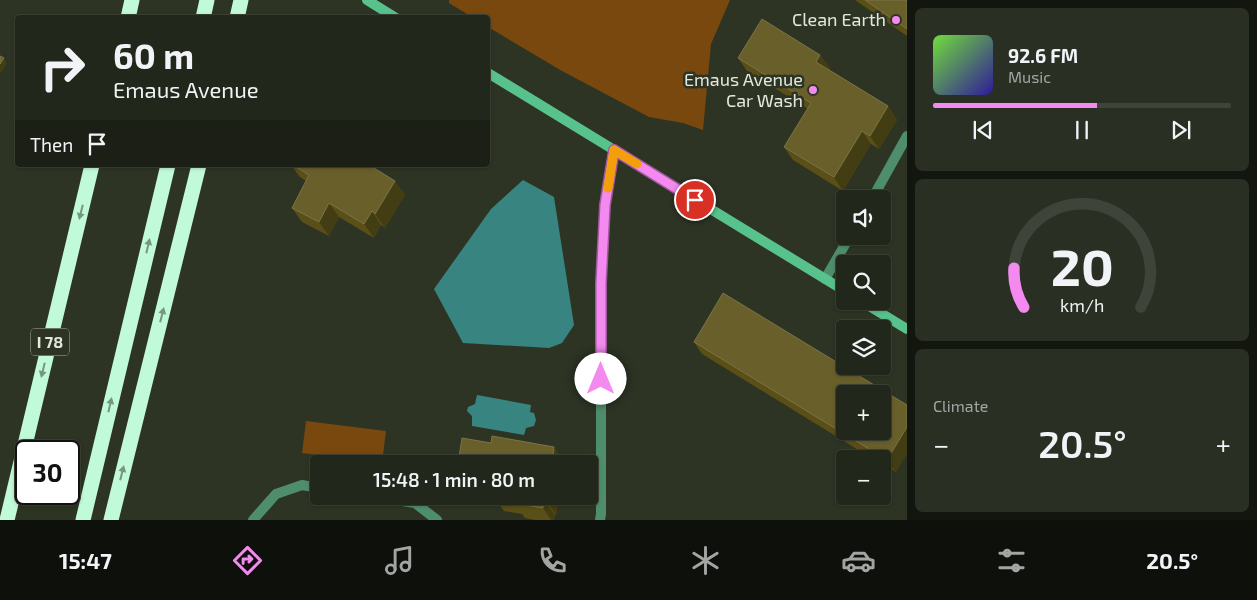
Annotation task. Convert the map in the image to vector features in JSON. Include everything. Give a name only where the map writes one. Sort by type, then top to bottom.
[{"type":"highway","points":[[129,15],[132,0]]},
{"type":"highway","points":[[204,15],[207,0]]},
{"type":"highway","points":[[238,15],[241,0]]},
{"type":"highway","name":"I 78","points":[[7,520],[92,167]]},
{"type":"highway","points":[[83,520],[168,167]]},
{"type":"highway","points":[[110,520],[198,167]]},
{"type":"main road","points":[[367,0],[391,15]]},
{"type":"main road","points":[[490,74],[836,286]]},
{"type":"main road","points":[[876,310],[907,329]]},
{"type":"street","points":[[877,190],[907,136]]},
{"type":"street","points":[[600,520],[601,283],[605,205],[614,150]]},
{"type":"street","points":[[825,279],[845,245]]},
{"type":"street","points":[[253,520],[276,494],[302,485],[310,486]]},
{"type":"street","points":[[417,505],[437,520]]},
{"type":"shaded area","points":[[449,0],[730,0],[711,44],[703,130],[683,123],[649,117],[562,71],[490,28],[490,15],[469,15],[449,3]]},
{"type":"shaded area","points":[[306,421],[386,431],[383,455],[318,455],[302,453]]},
{"type":"water","points":[[523,180],[554,197],[574,325],[562,343],[549,348],[463,343],[434,289],[491,209]]},
{"type":"water","points":[[477,395],[531,405],[530,412],[534,413],[536,420],[534,426],[526,428],[524,435],[472,426],[472,416],[467,411],[468,407],[475,404]]},
{"type":"building","name":"Clean Earth","points":[[865,0],[907,0],[907,29]]},
{"type":"building","points":[[762,19],[820,55],[816,62],[888,106],[870,136],[862,131],[834,177],[784,147],[811,103],[738,58]]},
{"type":"building","points":[[0,56],[4,58],[0,64]]},
{"type":"building","points":[[296,167],[372,167],[395,181],[375,214],[372,211],[364,224],[329,203],[319,222],[292,208],[309,175]]},
{"type":"building","points":[[723,293],[836,362],[836,375],[858,375],[874,385],[836,385],[836,429],[694,342]]},
{"type":"building","points":[[891,395],[907,405],[907,427],[891,453],[891,450],[871,450],[854,440],[891,440]]},
{"type":"building","points":[[492,436],[554,447],[553,455],[459,455],[462,438],[491,443]]},
{"type":"building","points":[[526,505],[543,505],[543,508]]},
{"type":"slow traffic","points":[[608,188],[614,150],[637,164]]},
{"type":"place","name":"Clean Earth","points":[[896,20]]},
{"type":"place","name":"Emaus Avenue Car Wash","points":[[813,90]]},
{"type":"route","points":[[601,379],[601,283],[605,205],[614,150],[695,200]]}]
